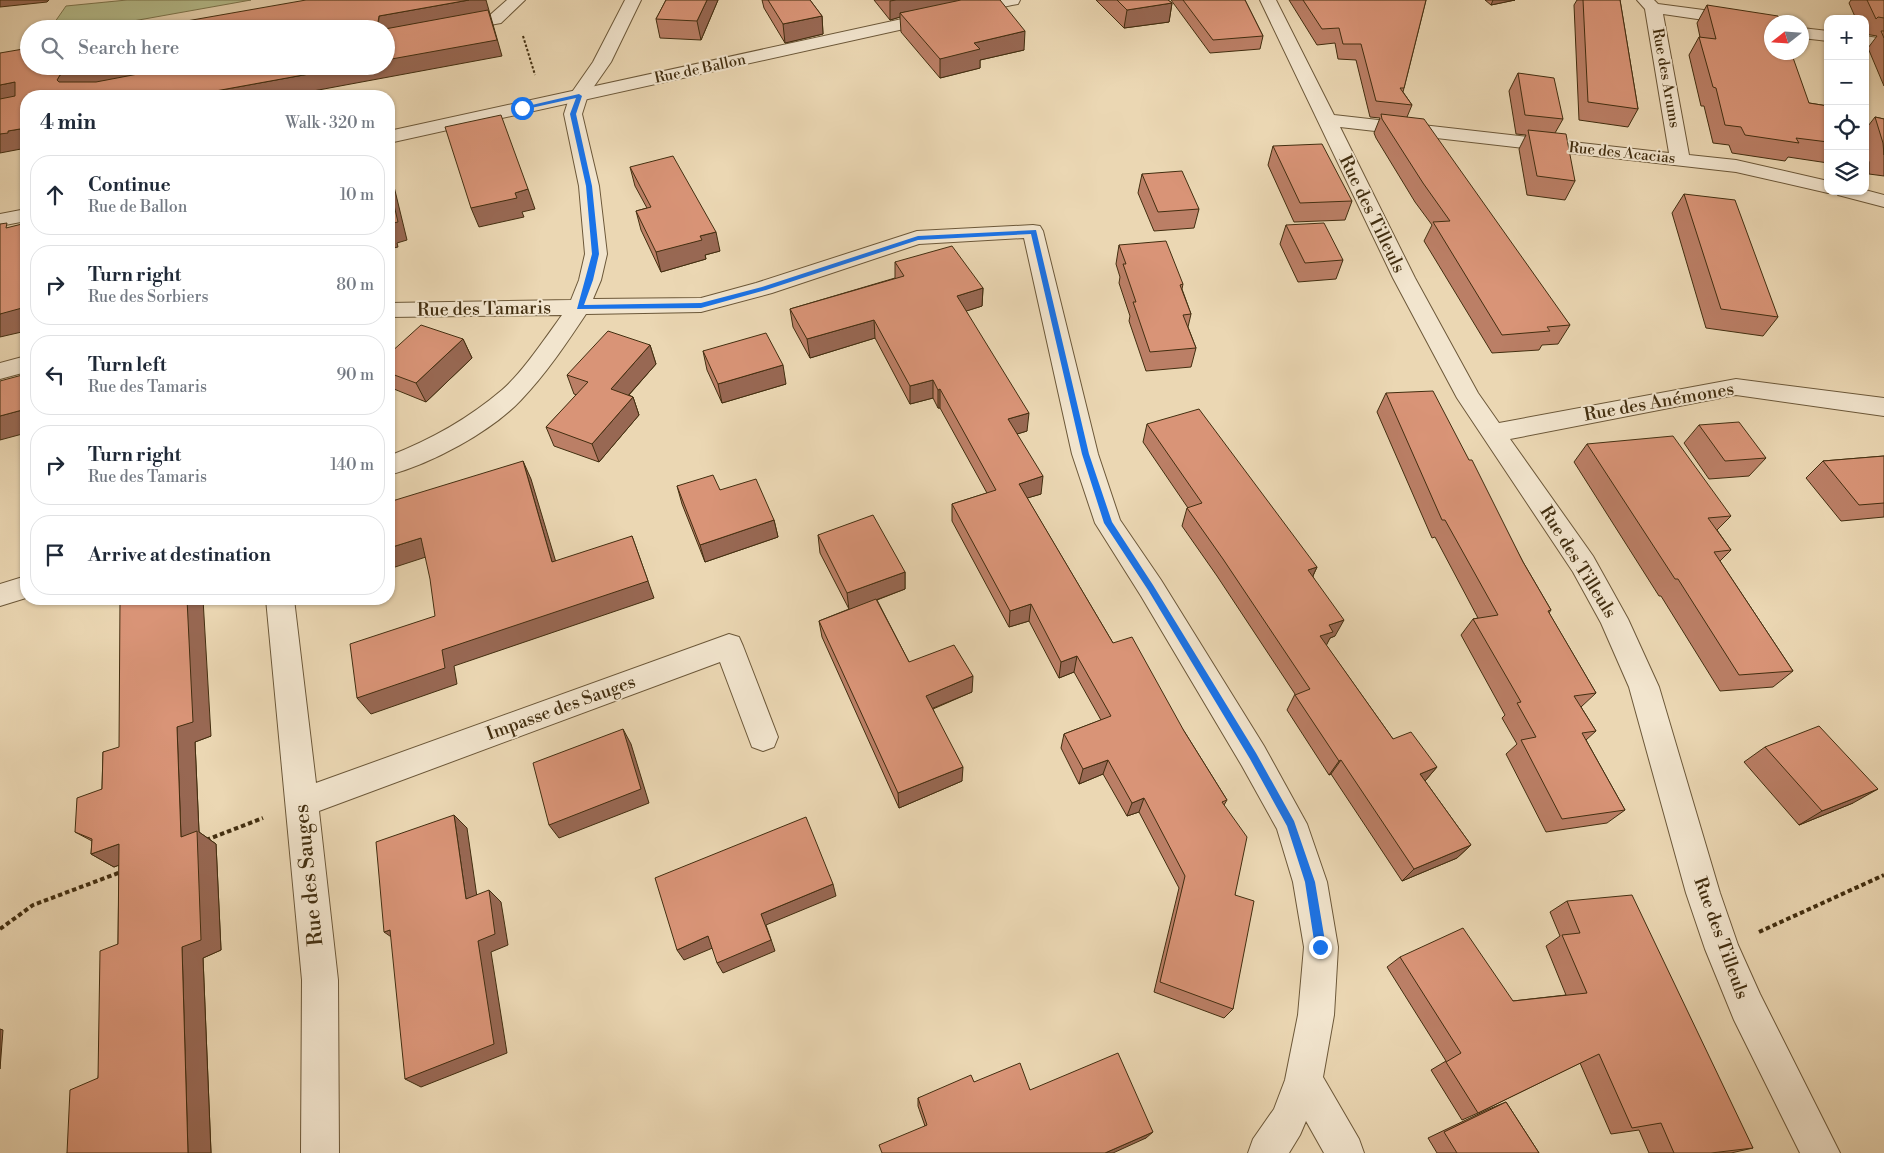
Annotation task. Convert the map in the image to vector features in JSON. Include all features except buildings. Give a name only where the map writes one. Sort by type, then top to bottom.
[{"type":"street","points":[[395,37],[495,19],[517,0]]},
{"type":"street","points":[[395,464],[432,449],[478,422],[512,395],[552,345],[579,307],[590,280],[596,254],[589,186],[573,114],[579,96],[602,62],[633,0]]},
{"type":"street","name":"Rue de Ballon","points":[[395,136],[1012,0]]},
{"type":"street","name":"Rue des Tilleuls","points":[[1268,0],[1409,287],[1469,398],[1583,564],[1614,619],[1644,687],[1703,893],[1722,949],[1746,1007],[1821,1153]]},
{"type":"street","points":[[1649,4],[1764,26]]},
{"type":"street","name":"Rue des Arums","points":[[1649,4],[1680,159]]},
{"type":"street","points":[[1809,34],[1824,36]]},
{"type":"street","points":[[1869,42],[1884,44]]},
{"type":"street","name":"Rue des Acacias","points":[[1326,120],[1736,166],[1824,186]]},
{"type":"street","points":[[1861,195],[1884,201]]},
{"type":"street","points":[[0,220],[20,216]]},
{"type":"street","name":"Rue des Tamaris","points":[[395,310],[701,306],[764,288],[918,238],[1034,232],[1085,454],[1108,523],[1253,756],[1291,824],[1310,882],[1320,947],[1316,1014],[1304,1080]]},
{"type":"street","points":[[0,371],[20,366]]},
{"type":"street","name":"Rue des Anémones","points":[[1494,433],[1736,387],[1884,408]]},
{"type":"street","points":[[0,595],[20,589]]},
{"type":"street","name":"Rue des Sauges","points":[[281,605],[320,980],[320,1153]]},
{"type":"street","name":"Impasse des Sauges","points":[[302,803],[729,646],[763,737]]},
{"type":"street","points":[[1267,1153],[1287,1122],[1304,1080]]},
{"type":"street","points":[[1304,1080],[1345,1153]]},
{"type":"path","points":[[498,17],[521,28],[537,82]]},
{"type":"path","points":[[204,841],[302,803]]},
{"type":"path","points":[[0,929],[33,905],[123,871]]},
{"type":"path","points":[[1722,949],[1884,875]]},
{"type":"green space","points":[[127,0],[251,0],[139,20],[56,20],[66,6]]},
{"type":"route","points":[[522,108],[579,96],[573,114],[589,186],[596,254],[590,280],[579,307],[701,306],[764,288],[918,238],[943,235],[1034,232],[1085,454],[1108,523],[1253,756],[1291,824],[1310,882],[1320,947]]}]
